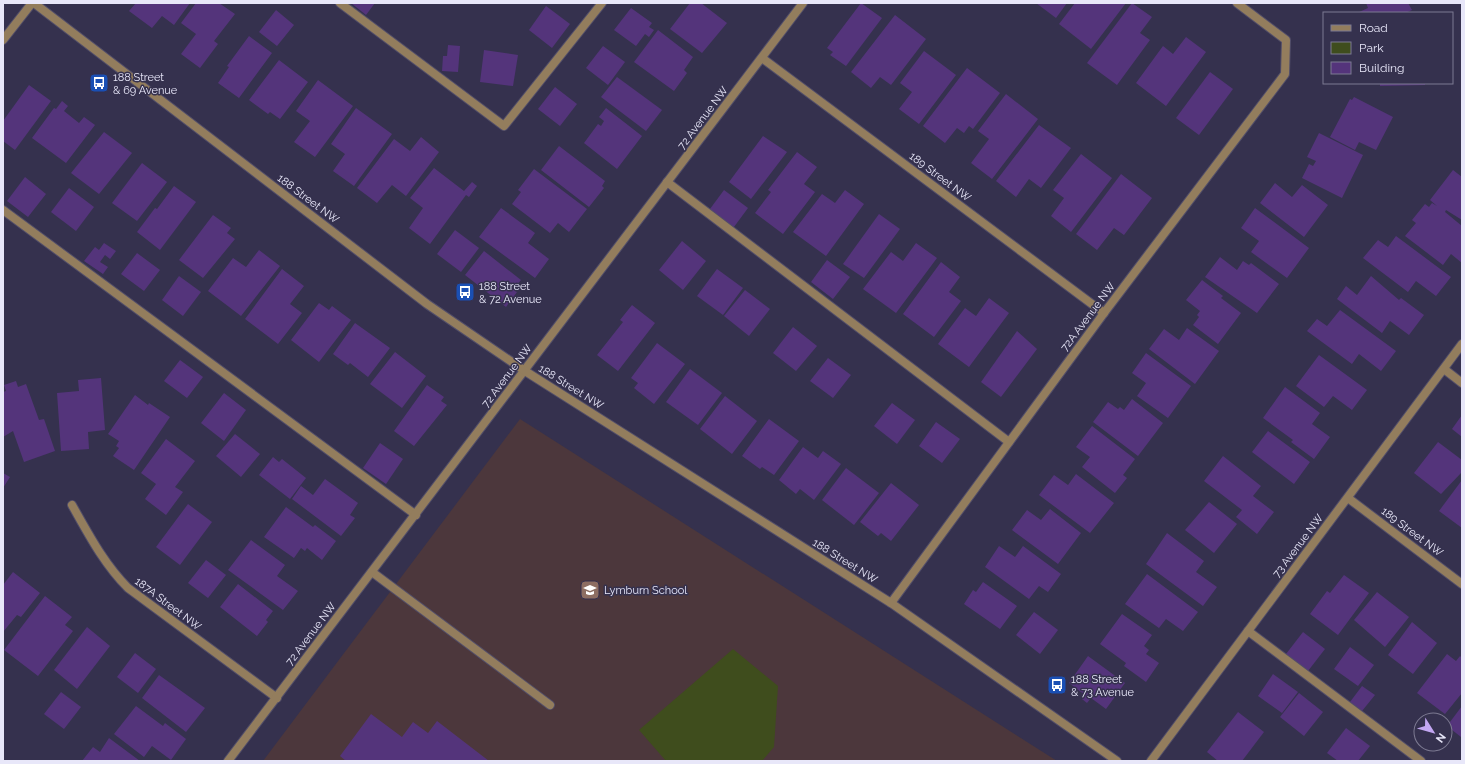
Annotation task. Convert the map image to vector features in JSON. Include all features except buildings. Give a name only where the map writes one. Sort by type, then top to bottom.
[{"type":"street","points":[[3,40],[33,3]]},
{"type":"street","name":"188 Street NW","points":[[33,3],[427,304],[525,371],[891,603],[1117,761]]},
{"type":"street","points":[[340,3],[504,126],[602,3]]},
{"type":"street","name":"72 Avenue NW","points":[[228,761],[803,3]]},
{"type":"street","name":"72A Avenue NW","points":[[891,603],[1104,313],[1285,74],[1286,40],[1237,3]]},
{"type":"street","name":"189 Street NW","points":[[762,58],[1104,313]]},
{"type":"street","points":[[667,182],[1009,442]]},
{"type":"street","points":[[3,210],[416,514]]},
{"type":"street","name":"73 Avenue NW","points":[[1151,761],[1462,344]]},
{"type":"street","points":[[1444,370],[1462,383]]},
{"type":"street","name":"189 Street NW","points":[[1348,498],[1462,584]]},
{"type":"street","name":"187A Street NW","points":[[72,505],[101,557],[115,575],[128,588],[276,698]]},
{"type":"street","points":[[372,572],[550,706]]},
{"type":"street","points":[[1248,631],[1421,761]]},
{"type":"shaded area","name":"Lymburn School","points":[[520,419],[1057,761],[263,761]]},
{"type":"green space","points":[[733,649],[778,686],[774,747],[762,761],[666,761],[639,730]]},
{"type":"place","name":"188 Street & 69 Avenue","points":[[99,83]]},
{"type":"place","name":"188 Street & 72 Avenue","points":[[465,292]]},
{"type":"place","name":"Lymburn School","points":[[590,590]]},
{"type":"place","name":"188 Street & 73 Avenue","points":[[1057,685]]}]
